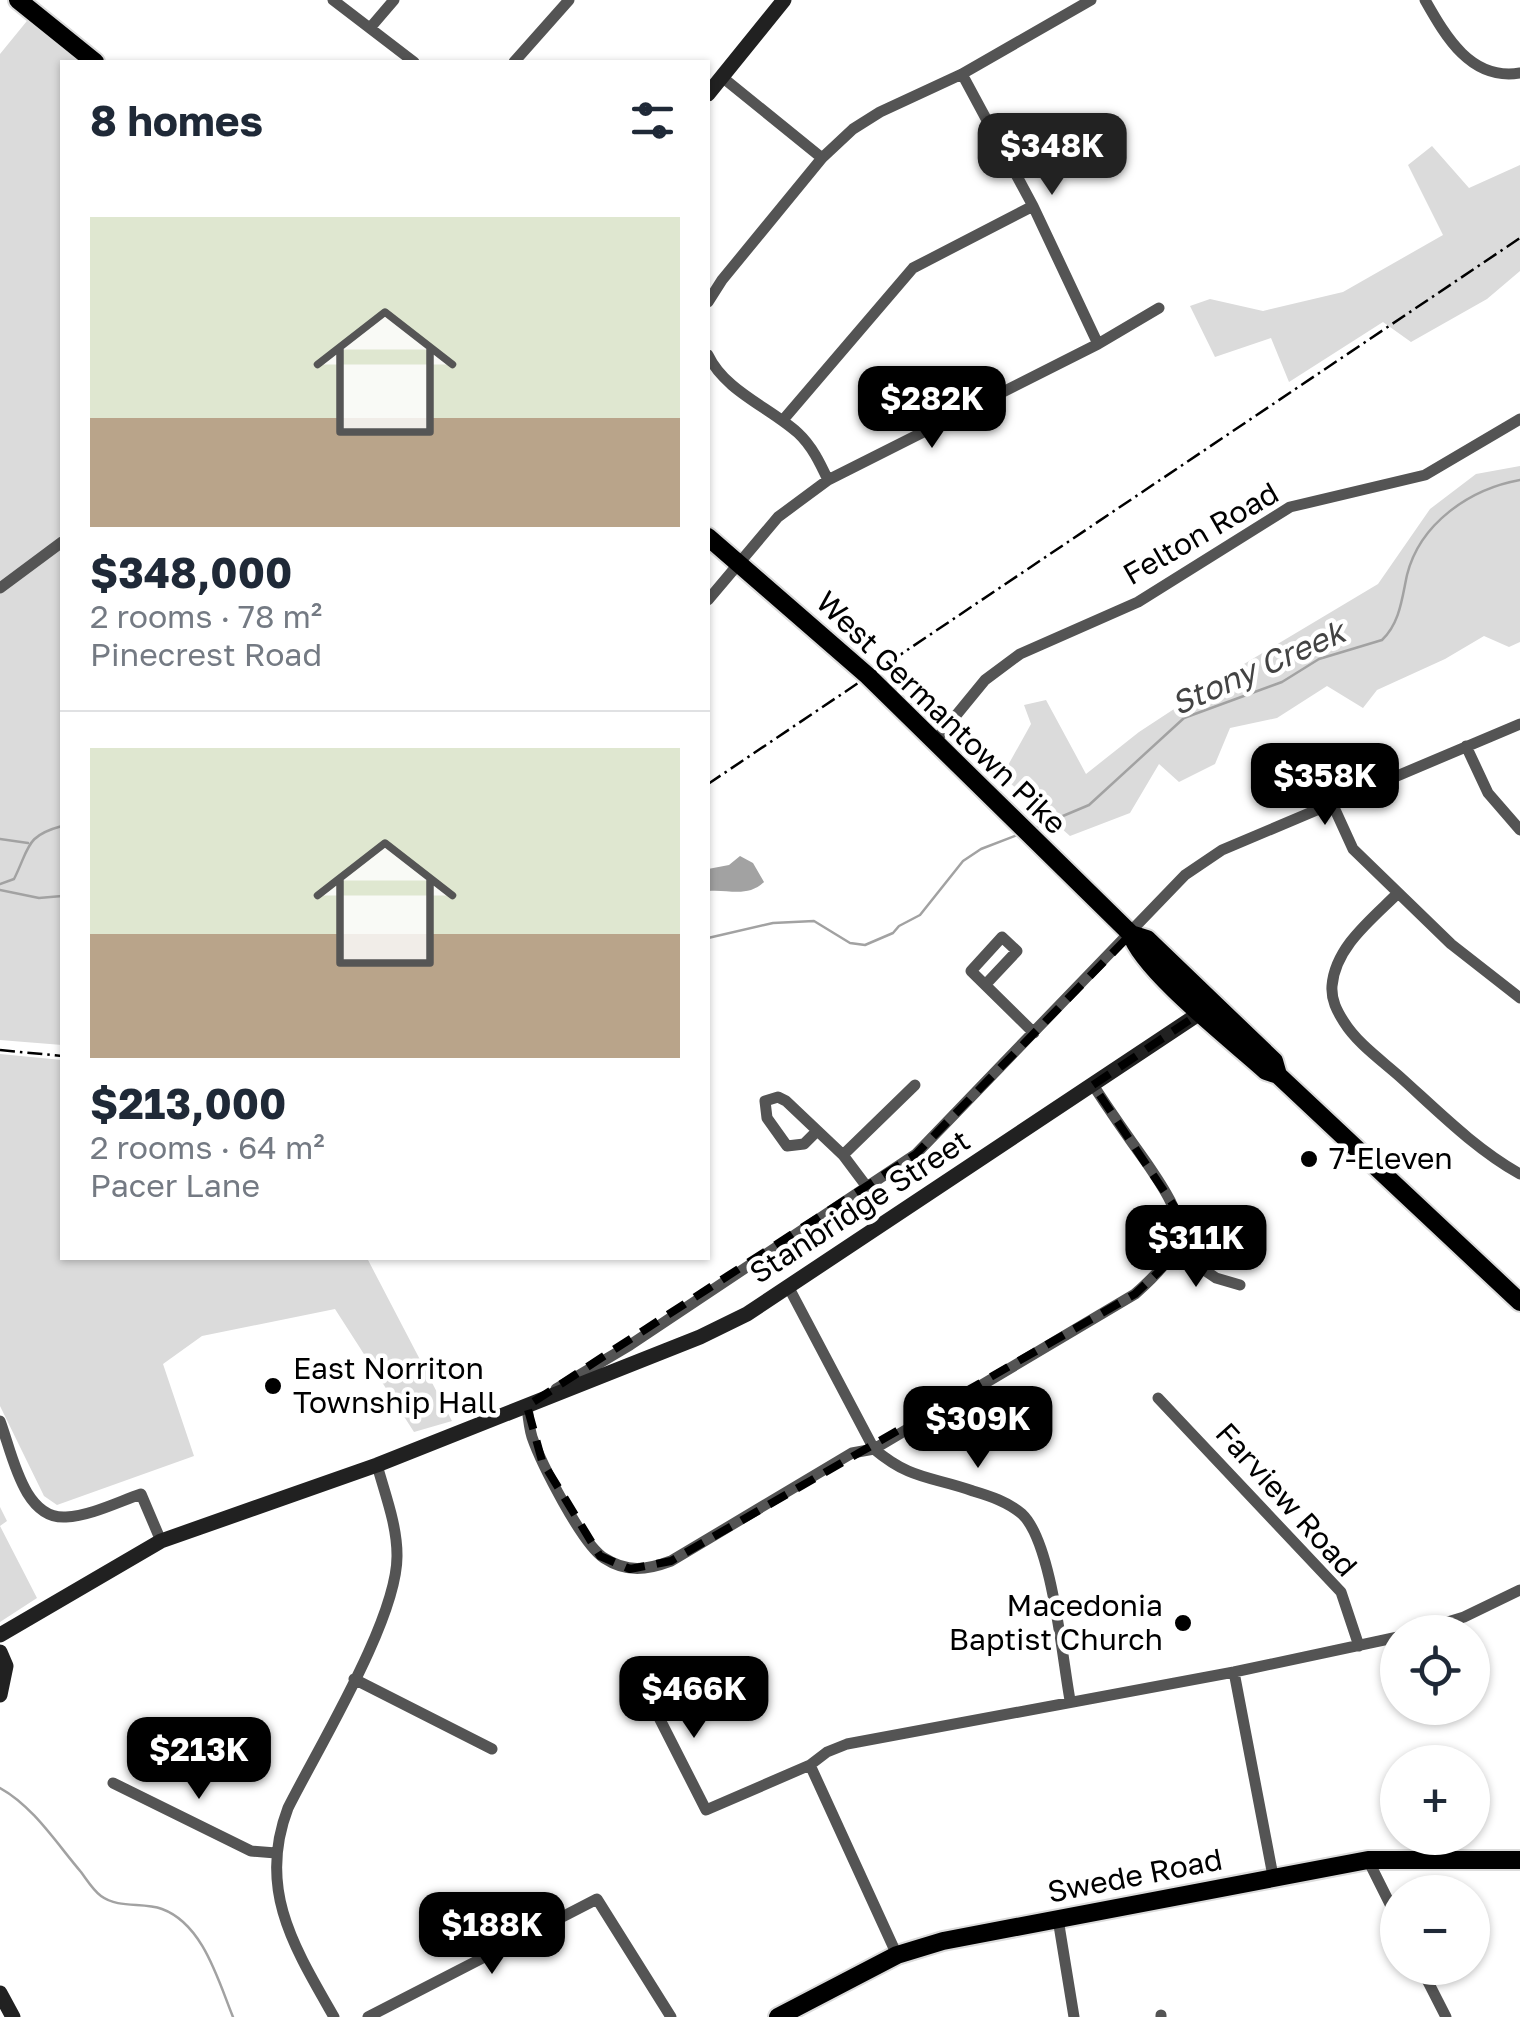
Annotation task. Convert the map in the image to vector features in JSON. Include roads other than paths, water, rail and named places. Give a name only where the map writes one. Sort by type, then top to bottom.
[{"type":"main road","points":[[18,0],[93,60]]},
{"type":"main road","name":"West Germantown Pike","points":[[710,540],[868,676],[1130,934],[1136,950],[1200,1013],[1266,1070],[1278,1075],[1520,1302]]},
{"type":"main road","name":"West Germantown Pike","points":[[1130,934],[1147,939],[1274,1061],[1278,1075]]},
{"type":"main road","name":"Swede Road","points":[[778,2017],[896,1955],[943,1942],[1368,1860],[1520,1860]]},
{"type":"street","points":[[333,0],[411,60]]},
{"type":"street","points":[[370,28],[394,0]]},
{"type":"street","points":[[516,60],[569,0]]},
{"type":"street","points":[[710,92],[784,0]]},
{"type":"street","points":[[710,299],[822,158],[854,129],[880,112],[962,74],[1091,0]]},
{"type":"street","points":[[1426,0],[1445,34],[1481,69],[1499,74],[1520,73]]},
{"type":"street","points":[[962,74],[1032,206],[1098,344]]},
{"type":"street","points":[[722,77],[822,158]]},
{"type":"street","points":[[782,420],[913,268],[1032,206]]},
{"type":"street","points":[[710,598],[778,517],[828,480],[1098,344],[1159,308]]},
{"type":"street","points":[[710,359],[719,375],[802,436],[828,480]]},
{"type":"street","name":"Felton Road","points":[[936,741],[985,680],[1020,654],[1138,602],[1290,507],[1425,475],[1520,419]]},
{"type":"street","points":[[0,588],[60,543]]},
{"type":"street","name":"Stanbridge Street","points":[[527,1406],[630,1345],[916,1154],[1186,875],[1222,850],[1520,724]]},
{"type":"street","points":[[1466,746],[1488,794],[1520,830]]},
{"type":"street","points":[[1332,803],[1353,848],[1479,968],[1520,998]]},
{"type":"street","points":[[1398,893],[1344,952],[1332,982],[1337,1010],[1359,1040],[1446,1119],[1477,1146],[1520,1174]]},
{"type":"street","points":[[986,984],[1034,1033]]},
{"type":"street","name":"Stanbridge Street","points":[[0,1635],[161,1541],[377,1466],[700,1338],[789,1288],[1200,1013]]},
{"type":"street","points":[[527,1406],[531,1434],[542,1461],[589,1544],[600,1556],[630,1570],[648,1570],[671,1561],[852,1453],[874,1449],[1135,1294],[1167,1264],[1175,1250],[1178,1212],[1092,1085]]},
{"type":"street","points":[[843,1155],[915,1086]]},
{"type":"street","points":[[816,1132],[804,1144],[788,1146],[767,1118],[765,1102],[778,1097],[786,1101],[843,1155],[867,1187]]},
{"type":"street","points":[[1175,1250],[1216,1278],[1240,1284]]},
{"type":"street","points":[[789,1288],[874,1449],[897,1468],[992,1497],[1022,1515],[1033,1528],[1045,1559],[1070,1700]]},
{"type":"street","name":"Farview Road","points":[[1158,1398],[1340,1592],[1359,1646]]},
{"type":"street","points":[[0,1421],[28,1496],[39,1508],[54,1516],[70,1517],[141,1494],[161,1541]]},
{"type":"street","points":[[334,2017],[284,1921],[275,1880],[276,1853],[278,1832],[288,1808],[378,1631],[396,1577],[391,1514],[377,1466]]},
{"type":"street","points":[[1468,1615],[1520,1590]]},
{"type":"street","points":[[646,1692],[706,1810],[810,1765],[847,1744],[1380,1641]]},
{"type":"street","points":[[0,1652],[6,1666],[0,1696]]},
{"type":"street","points":[[1234,1672],[1273,1876]]},
{"type":"street","points":[[354,1680],[492,1749]]},
{"type":"street","points":[[810,1765],[896,1955]]},
{"type":"street","points":[[113,1783],[251,1851],[276,1853]]},
{"type":"street","points":[[1368,1860],[1380,1884]]},
{"type":"street","points":[[368,2017],[596,1900],[671,2017]]},
{"type":"street","points":[[1058,1920],[1074,2017]]},
{"type":"street","points":[[1430,1985],[1446,2017]]},
{"type":"street","points":[[0,1993],[13,2017]]},
{"type":"waterway","name":"Stony Creek","points":[[1032,829],[1089,805],[1184,718],[1282,682],[1319,659],[1382,640],[1397,618],[1414,556],[1435,524],[1483,491],[1520,480]]},
{"type":"waterway","name":"Stony Creek","points":[[0,884],[14,879],[35,839],[60,827]]},
{"type":"waterway","name":"Stony Creek","points":[[710,938],[773,923],[814,921],[850,943],[865,945],[920,915],[963,861],[981,849],[1020,834]]},
{"type":"waterway","name":"Stony Creek","points":[[0,839],[28,843]]},
{"type":"waterway","name":"Stony Creek","points":[[0,890],[39,898],[60,896]]},
{"type":"waterway","points":[[0,1788],[34,1815],[101,1896],[115,1903],[162,1909],[188,1927],[207,1955],[233,2017]]},
{"type":"railway","points":[[710,783],[1520,238]]},
{"type":"railway","points":[[0,1050],[60,1056]]},
{"type":"place","name":"7-Eleven","points":[[1309,1159]]},
{"type":"place","name":"East Norriton Township Hall","points":[[273,1386]]},
{"type":"place","name":"Macedonia Baptist Church","points":[[1183,1623]]}]
